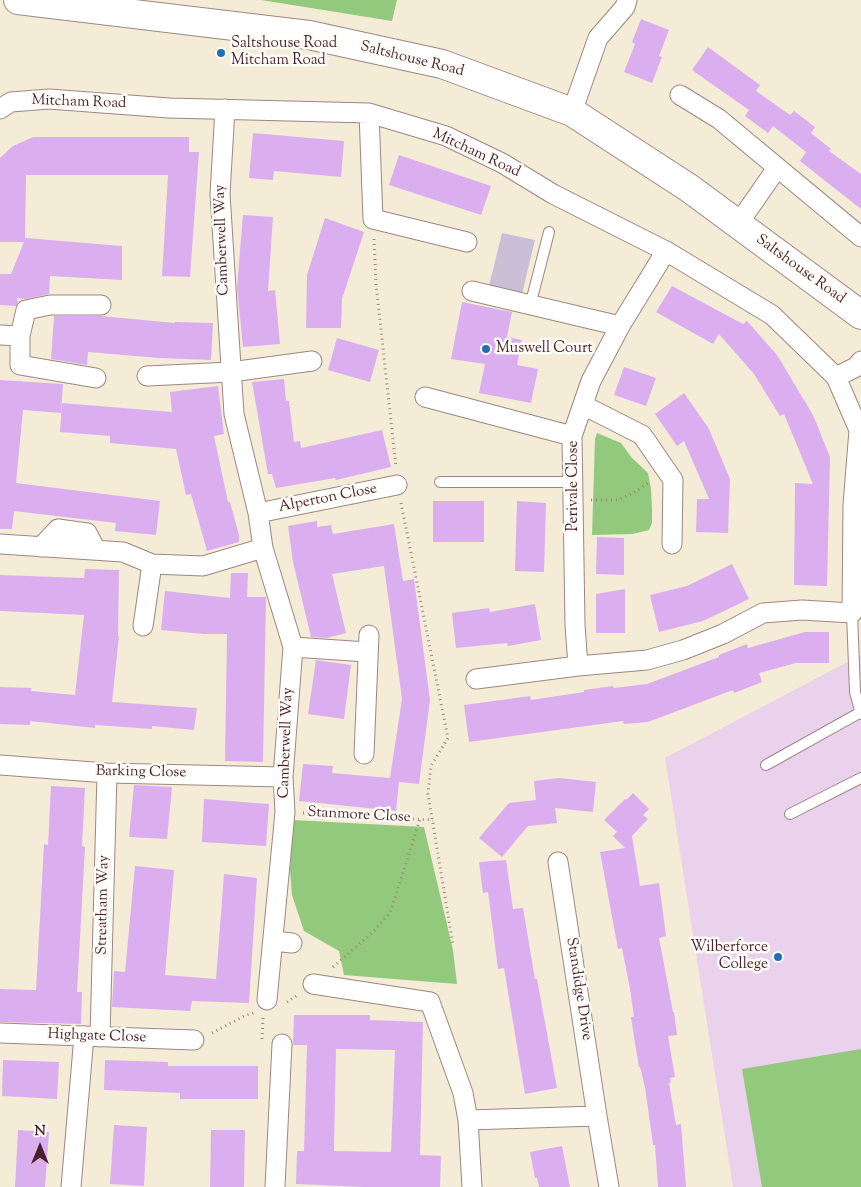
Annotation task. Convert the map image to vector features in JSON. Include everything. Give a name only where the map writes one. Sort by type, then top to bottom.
[{"type":"main road","name":"Saltshouse Road","points":[[18,0],[149,11],[309,35],[442,64],[572,112],[689,188],[861,315]]},
{"type":"street","points":[[572,112],[598,38],[625,8],[627,0]]},
{"type":"street","points":[[680,95],[719,119],[861,237]]},
{"type":"street","name":"Mitcham Road","points":[[0,110],[10,102],[49,99],[169,108],[369,113],[446,136],[502,163],[553,194],[666,251],[772,315],[836,377]]},
{"type":"street","name":"Camberwell Way","points":[[225,109],[220,194],[234,414],[258,513],[263,548],[293,647],[283,777],[285,812],[274,942],[271,1006]]},
{"type":"street","points":[[369,113],[373,219],[467,242]]},
{"type":"street","points":[[738,224],[777,168]]},
{"type":"street","name":"Perivale Close","points":[[578,666],[572,436],[591,381],[620,326],[666,251]]},
{"type":"street","points":[[472,291],[620,326]]},
{"type":"street","points":[[96,378],[20,365],[20,336],[26,310],[50,305],[101,305]]},
{"type":"street","points":[[0,335],[20,336]]},
{"type":"street","points":[[155,370],[231,372],[312,361]]},
{"type":"street","points":[[476,679],[578,666],[647,660],[682,650],[723,634],[763,613],[802,610],[852,613],[853,505],[860,437],[859,430],[836,377],[856,367],[861,361]]},
{"type":"street","points":[[425,397],[572,436]]},
{"type":"street","points":[[583,405],[642,435],[666,469],[673,480],[672,544]]},
{"type":"street","name":"Alperton Close","points":[[258,513],[397,485]]},
{"type":"street","points":[[0,544],[123,552],[152,564],[203,566],[263,548]]},
{"type":"street","points":[[143,626],[152,564]]},
{"type":"street","points":[[293,647],[368,644],[364,754]]},
{"type":"street","name":"Barking Close","points":[[0,765],[107,773],[283,777]]},
{"type":"street","name":"Streatham Way","points":[[71,1187],[92,1037],[107,773]]},
{"type":"street","name":"Standidge Drive","points":[[558,862],[597,1116],[610,1187]]},
{"type":"street","points":[[274,942],[292,943]]},
{"type":"street","points":[[312,984],[430,1002],[463,1093],[468,1120],[472,1187]]},
{"type":"street","name":"Highgate Close","points":[[0,1034],[194,1040]]},
{"type":"street","points":[[275,1187],[282,1044]]},
{"type":"street","points":[[468,1120],[597,1116]]},
{"type":"lane","points":[[530,306],[548,232]]},
{"type":"lane","points":[[440,482],[573,490]]},
{"type":"lane","points":[[766,765],[861,713],[855,692],[852,613]]},
{"type":"lane","points":[[790,814],[861,778]]},
{"type":"path","points":[[373,219],[376,284],[397,485],[448,738],[431,766],[428,794],[453,945]]},
{"type":"path","points":[[573,490],[600,501],[618,500],[647,485],[666,469]]},
{"type":"path","name":"Stanmore Close","points":[[285,812],[433,820]]},
{"type":"path","points":[[194,1040],[206,1036],[246,1014],[271,1006],[312,984],[374,931],[390,912],[420,819]]},
{"type":"shaded area","points":[[502,233],[535,240],[521,298],[488,290]]},
{"type":"shaded area","name":"Wilberforce College","points":[[861,655],[861,1187],[733,1187],[665,758]]},
{"type":"green space","points":[[261,0],[397,0],[392,21]]},
{"type":"green space","points":[[597,433],[621,443],[632,458],[648,473],[652,509],[652,523],[649,530],[633,534],[592,535],[595,439]]},
{"type":"green space","points":[[293,820],[424,827],[453,950],[457,984],[344,975],[339,951],[304,931],[292,895],[290,870]]},
{"type":"green space","points":[[861,1049],[861,1187],[762,1187],[742,1069]]},
{"type":"building","points":[[641,19],[669,30],[659,56],[662,57],[652,83],[624,72],[635,44],[632,42]]},
{"type":"building","points":[[708,47],[760,85],[756,91],[790,115],[794,111],[815,127],[811,133],[831,149],[829,151],[861,174],[861,209],[800,161],[806,152],[773,126],[768,133],[745,116],[749,110],[692,70]]},
{"type":"building","points":[[253,133],[344,141],[341,177],[274,171],[273,180],[249,178]]},
{"type":"building","points":[[33,137],[189,137],[189,152],[199,152],[190,277],[162,276],[168,175],[26,175],[25,240],[26,238],[122,246],[122,280],[50,276],[49,294],[26,299],[17,298],[18,303],[16,306],[0,305],[0,274],[11,274],[24,242],[0,242],[0,158],[13,146]]},
{"type":"building","points":[[399,155],[491,186],[481,215],[389,185]]},
{"type":"building","points":[[243,215],[273,217],[268,291],[275,290],[280,344],[243,347],[237,287]]},
{"type":"building","points":[[325,218],[364,232],[342,299],[341,328],[306,328],[307,275]]},
{"type":"building","points":[[672,286],[743,324],[747,321],[777,355],[813,415],[830,457],[827,586],[794,585],[795,483],[813,484],[784,414],[780,416],[754,374],[719,334],[713,344],[656,312]]},
{"type":"building","name":"Muswell Court","points":[[462,302],[512,312],[507,337],[522,340],[517,365],[538,369],[531,403],[479,393],[485,364],[451,359]]},
{"type":"building","points":[[54,316],[101,316],[175,323],[213,323],[211,360],[88,352],[87,365],[51,359]]},
{"type":"building","points":[[337,338],[379,350],[370,382],[328,370]]},
{"type":"building","points":[[624,367],[656,378],[646,406],[614,395]]},
{"type":"building","points":[[284,379],[294,442],[300,441],[301,448],[382,430],[391,467],[336,480],[335,478],[276,488],[272,474],[268,474],[252,382]]},
{"type":"building","points":[[0,380],[63,384],[61,413],[23,410],[16,483],[160,501],[156,535],[115,531],[116,523],[14,511],[12,529],[0,529]]},
{"type":"building","points":[[218,386],[224,434],[214,436],[228,502],[230,502],[239,535],[239,542],[207,551],[191,494],[186,495],[176,449],[110,443],[110,436],[60,432],[62,403],[172,412],[170,392]]},
{"type":"building","points":[[684,393],[709,429],[730,479],[728,533],[696,532],[697,499],[709,499],[684,441],[677,446],[655,414]]},
{"type":"building","points":[[433,501],[484,501],[484,542],[433,542]]},
{"type":"building","points":[[517,501],[546,503],[544,572],[515,571]]},
{"type":"building","points":[[317,521],[317,527],[331,525],[333,534],[394,524],[403,581],[414,579],[430,700],[419,784],[399,782],[396,811],[299,801],[303,764],[333,766],[332,773],[390,778],[402,699],[384,566],[332,574],[346,633],[327,638],[311,637],[293,562],[288,526]]},
{"type":"building","points":[[597,537],[624,538],[624,575],[596,574]]},
{"type":"building","points":[[732,564],[749,599],[703,621],[659,632],[650,595],[687,586]]},
{"type":"building","points":[[85,569],[119,570],[119,636],[112,702],[197,708],[194,730],[152,726],[152,729],[95,725],[95,728],[30,721],[30,725],[0,724],[0,687],[31,688],[31,691],[75,695],[84,615],[0,611],[0,575],[84,578]]},
{"type":"building","points":[[231,573],[248,573],[247,597],[266,597],[263,762],[225,761],[227,634],[161,630],[165,591],[230,598]]},
{"type":"building","points":[[625,589],[625,633],[596,633],[596,594]]},
{"type":"building","points":[[535,604],[541,640],[508,646],[507,643],[456,648],[452,613],[489,608],[490,612]]},
{"type":"building","points":[[805,632],[829,632],[829,663],[796,663],[759,673],[762,682],[734,693],[733,690],[648,722],[624,724],[623,721],[469,742],[464,705],[530,696],[531,700],[613,686],[614,688],[647,684],[719,657],[719,655],[747,644],[748,648]]},
{"type":"building","points":[[316,660],[351,665],[344,719],[308,714]]},
{"type":"building","points":[[559,778],[596,782],[593,812],[555,808],[557,823],[528,826],[502,857],[479,838],[509,803],[536,800],[534,781]]},
{"type":"building","points":[[134,785],[172,787],[167,839],[129,837]]},
{"type":"building","points":[[51,786],[85,788],[82,846],[85,847],[77,992],[82,992],[81,1024],[0,1022],[0,989],[36,990],[44,844],[48,845]]},
{"type":"building","points":[[633,793],[649,809],[643,815],[648,819],[632,836],[640,886],[659,883],[666,936],[659,938],[677,1035],[668,1036],[675,1077],[670,1078],[671,1083],[669,1083],[676,1125],[681,1124],[686,1187],[658,1187],[655,1145],[653,1145],[645,1087],[639,1067],[631,1017],[634,1017],[630,989],[622,948],[618,949],[600,852],[625,848],[613,836],[617,832],[604,820]]},
{"type":"building","points":[[204,799],[269,804],[266,846],[202,842]]},
{"type":"building","points":[[506,860],[513,909],[523,908],[557,1088],[525,1094],[504,968],[498,969],[488,892],[483,893],[479,862]]},
{"type":"building","points":[[135,866],[174,870],[165,975],[216,979],[224,874],[257,878],[249,1003],[192,1001],[190,1011],[112,1007],[114,971],[125,972]]},
{"type":"building","points":[[294,1015],[370,1015],[370,1020],[423,1022],[420,1155],[441,1156],[440,1187],[364,1187],[296,1184],[297,1151],[304,1151],[307,1045],[293,1045]],"holes":[[[336,1049],[395,1050],[391,1152],[334,1151]]]},
{"type":"building","points":[[3,1060],[59,1062],[57,1099],[2,1096]]},
{"type":"building","points":[[105,1060],[168,1062],[168,1066],[258,1066],[258,1099],[180,1099],[180,1093],[104,1090]]},
{"type":"building","points":[[114,1125],[147,1127],[144,1186],[110,1184]]},
{"type":"building","points":[[18,1130],[49,1132],[45,1187],[15,1187]]},
{"type":"building","points":[[211,1130],[245,1130],[244,1187],[210,1187]]},
{"type":"building","points":[[562,1146],[570,1187],[539,1187],[537,1178],[535,1178],[530,1152]]},
{"type":"place","name":"Saltshouse Road Mitcham Road","points":[[221,53]]},
{"type":"place","name":"Muswell Court","points":[[486,349]]},
{"type":"place","name":"Wilberforce College","points":[[778,957]]}]
